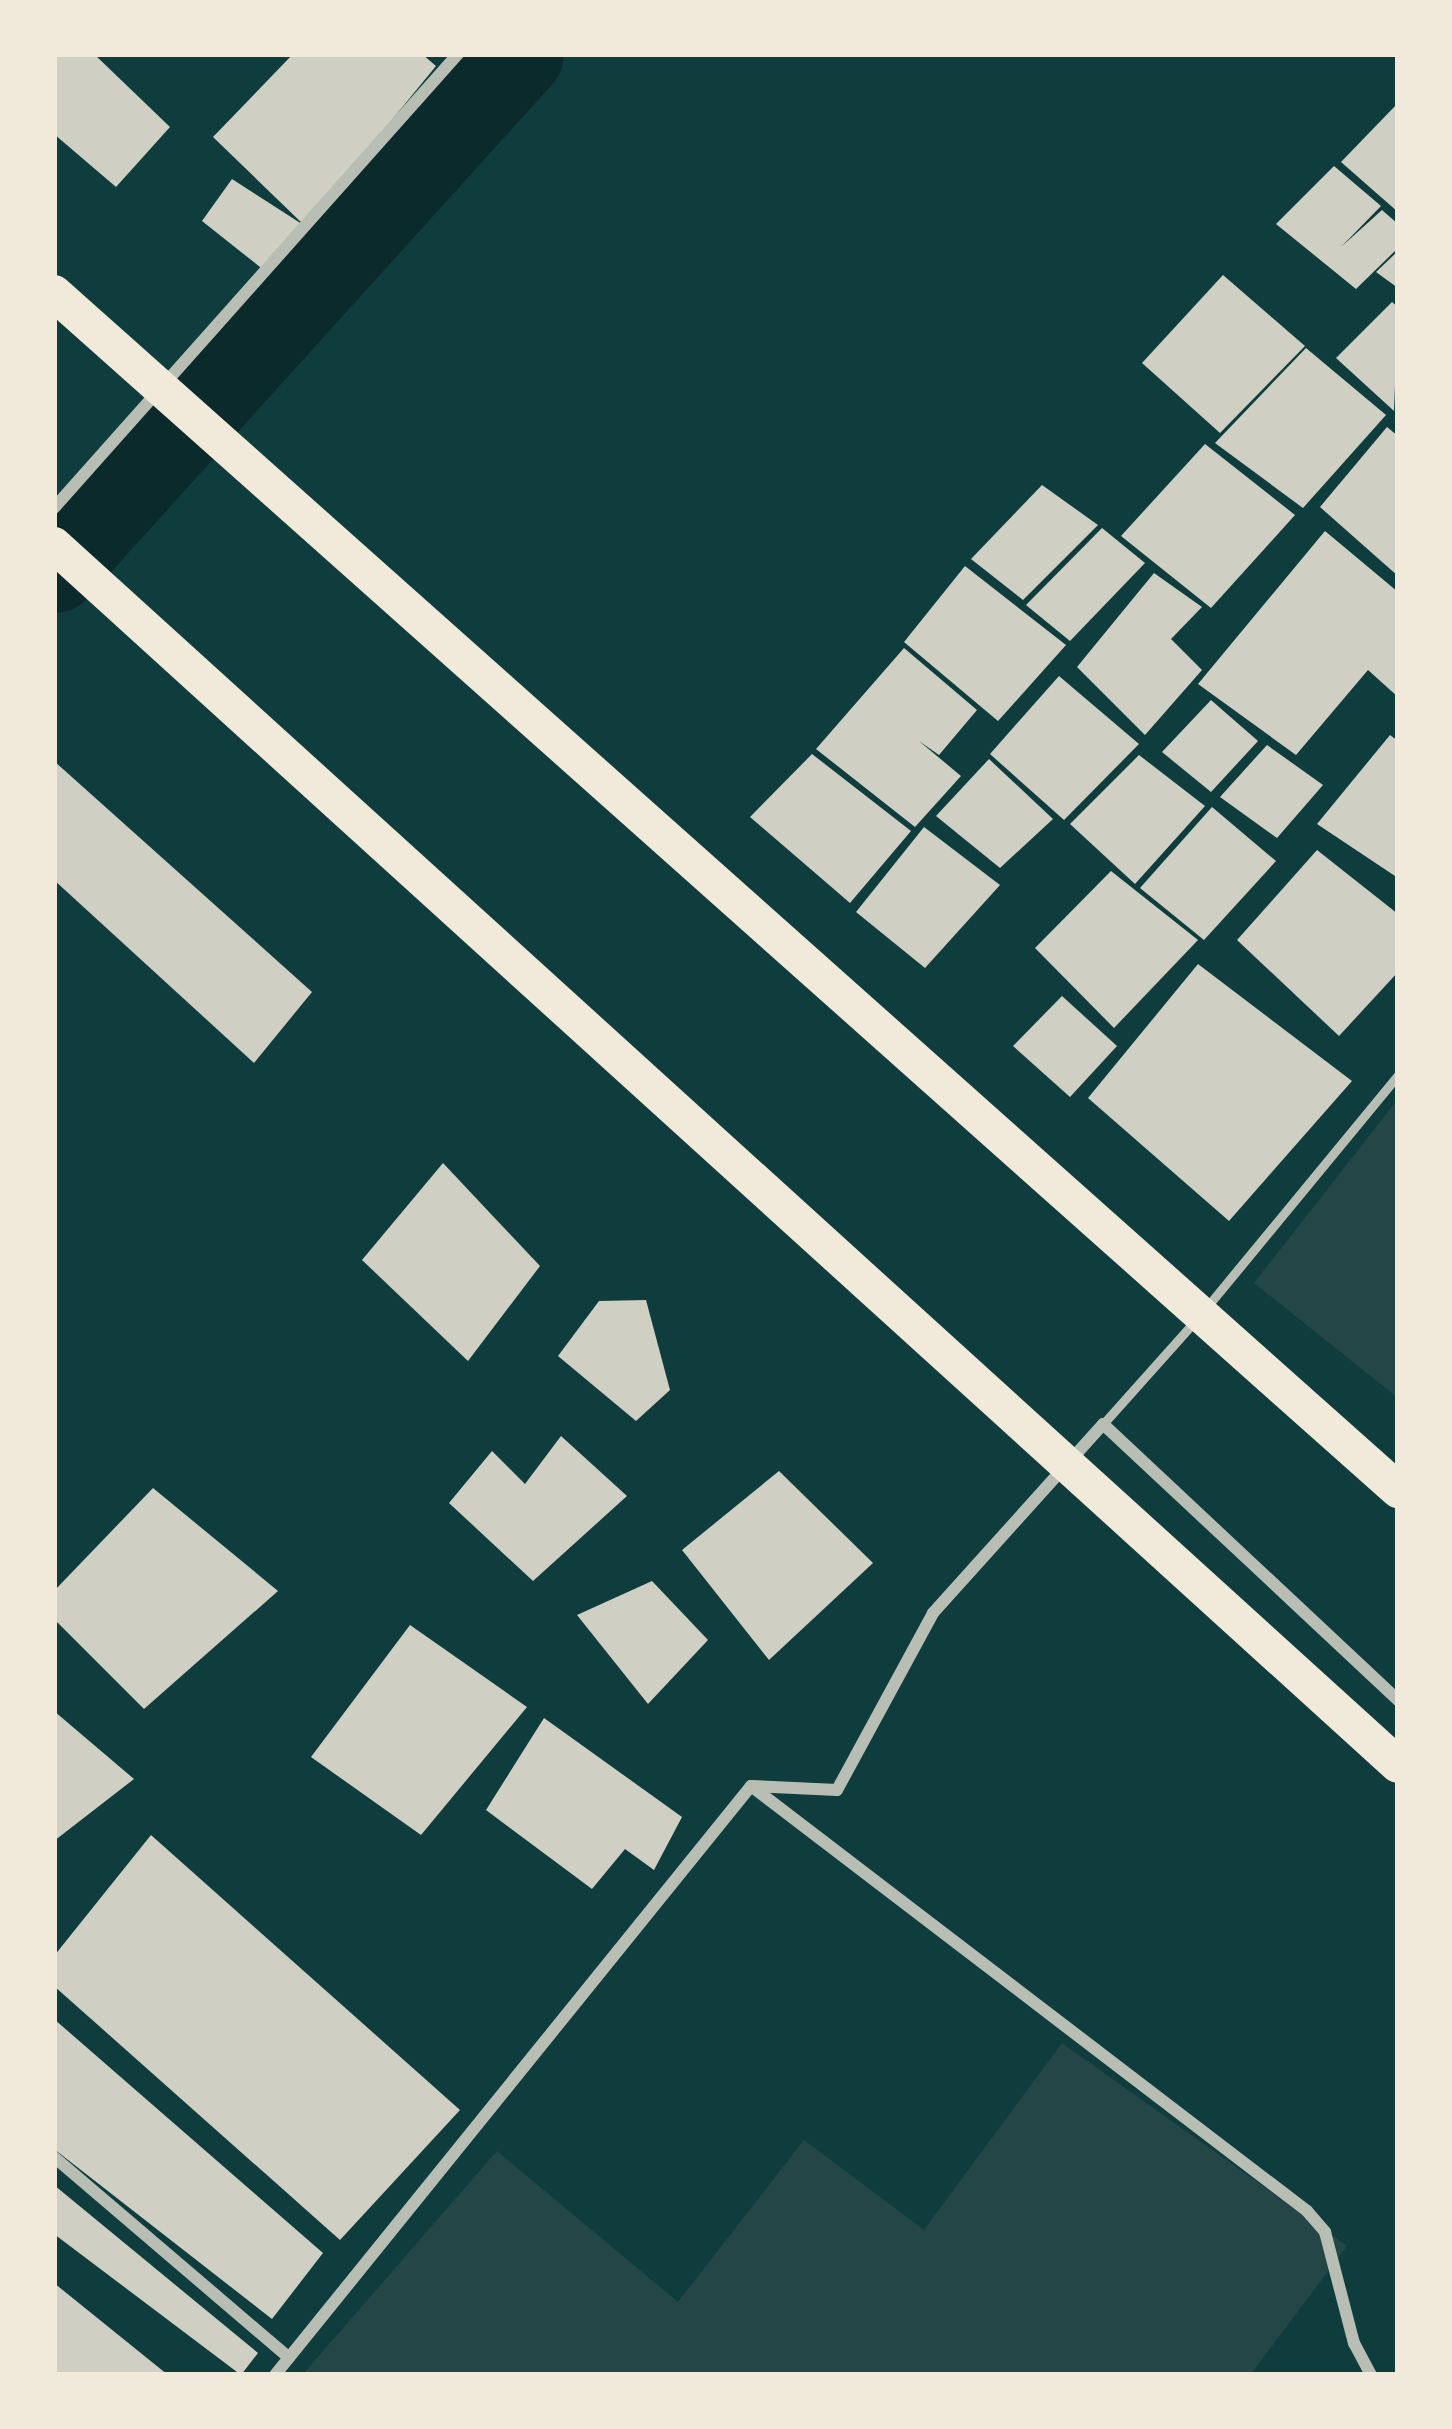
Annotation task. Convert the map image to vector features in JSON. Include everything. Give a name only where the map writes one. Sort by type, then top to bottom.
[{"type":"highway","points":[[54,293],[1398,1490]]},
{"type":"highway","points":[[54,544],[1398,1765]]},
{"type":"street","points":[[54,508],[458,54]]},
{"type":"street","points":[[751,1786],[837,1790],[933,1613],[1103,1424],[1398,1700]]},
{"type":"street","points":[[275,2375],[751,1786]]},
{"type":"street","points":[[751,1786],[1307,2211],[1325,2232],[1354,2343],[1371,2375]]},
{"type":"street","points":[[54,2157],[289,2357]]},
{"type":"lane","points":[[1103,1424],[1270,1237],[1398,1075]]},
{"type":"shaded area","points":[[1398,1099],[1398,1398],[1254,1283]]},
{"type":"shaded area","points":[[1062,2043],[1347,2246],[1250,2375],[304,2373],[497,2151],[678,2302],[804,2140],[924,2230]]},
{"type":"building","points":[[54,54],[94,54],[170,127],[116,187],[54,134]]},
{"type":"building","points":[[293,54],[422,54],[436,66],[305,226],[213,137]]},
{"type":"building","points":[[1398,103],[1398,212],[1341,162]]},
{"type":"building","points":[[1334,166],[1381,206],[1341,247],[1382,210],[1398,224],[1398,248],[1356,289],[1276,224]]},
{"type":"building","points":[[232,179],[305,226],[265,271],[202,221]]},
{"type":"building","points":[[1398,251],[1398,288],[1376,272]]},
{"type":"building","points":[[1223,275],[1305,346],[1220,433],[1142,363]]},
{"type":"building","points":[[1392,302],[1398,307],[1394,411],[1336,358]]},
{"type":"building","points":[[1306,348],[1386,415],[1303,508],[1215,443]]},
{"type":"building","points":[[1387,427],[1398,436],[1398,576],[1320,507]]},
{"type":"building","points":[[1205,444],[1295,515],[1211,608],[1121,536]]},
{"type":"building","points":[[1042,485],[1098,525],[1023,600],[971,559]]},
{"type":"building","points":[[1102,528],[1145,563],[1070,641],[1026,605]]},
{"type":"building","points":[[1325,531],[1398,592],[1398,697],[1368,670],[1296,755],[1198,684]]},
{"type":"building","points":[[965,566],[1066,645],[998,721],[904,642]]},
{"type":"building","points":[[1154,573],[1202,607],[1171,639],[1202,670],[1145,735],[1077,667]]},
{"type":"building","points":[[904,648],[977,710],[939,755],[919,741],[961,776],[915,827],[816,749]]},
{"type":"building","points":[[1059,676],[1139,744],[1064,820],[990,754]]},
{"type":"building","points":[[1211,700],[1258,741],[1211,792],[1162,752]]},
{"type":"building","points":[[1390,735],[1398,741],[1398,878],[1317,824]]},
{"type":"building","points":[[1267,745],[1323,785],[1277,838],[1220,797]]},
{"type":"building","points":[[812,754],[911,831],[850,903],[750,817]]},
{"type":"building","points":[[1139,755],[1205,806],[1135,884],[1070,824]]},
{"type":"building","points":[[989,759],[1053,819],[1000,868],[936,816]]},
{"type":"building","points":[[54,761],[312,992],[254,1063],[54,880]]},
{"type":"building","points":[[1212,807],[1276,861],[1204,940],[1140,888]]},
{"type":"building","points":[[924,827],[1000,885],[925,968],[856,912]]},
{"type":"building","points":[[1317,850],[1398,914],[1398,972],[1339,1036],[1237,940]]},
{"type":"building","points":[[1111,871],[1198,940],[1114,1028],[1035,948]]},
{"type":"building","points":[[1198,964],[1352,1081],[1229,1221],[1088,1098]]},
{"type":"building","points":[[1062,996],[1117,1046],[1070,1097],[1013,1046]]},
{"type":"building","points":[[443,1163],[540,1266],[468,1361],[362,1260]]},
{"type":"building","points":[[646,1300],[670,1390],[636,1421],[558,1356],[599,1301]]},
{"type":"building","points":[[561,1436],[627,1496],[533,1581],[449,1503],[492,1451],[525,1484]]},
{"type":"building","points":[[779,1471],[873,1563],[769,1660],[682,1550]]},
{"type":"building","points":[[153,1488],[278,1591],[144,1709],[54,1619],[54,1591]]},
{"type":"building","points":[[652,1581],[708,1640],[648,1704],[577,1615]]},
{"type":"building","points":[[410,1625],[527,1707],[421,1835],[311,1757]]},
{"type":"building","points":[[54,1711],[134,1779],[54,1841]]},
{"type":"building","points":[[544,1718],[682,1817],[654,1870],[625,1849],[592,1889],[486,1810]]},
{"type":"building","points":[[151,1835],[460,2110],[340,2240],[54,1986],[54,1956]]},
{"type":"building","points":[[54,2019],[323,2253],[272,2319],[54,2149]]},
{"type":"building","points":[[54,2185],[258,2353],[241,2375],[54,2234]]},
{"type":"building","points":[[54,2283],[168,2375],[54,2375]]},
{"type":"waterway","points":[[54,568],[519,54]]}]
